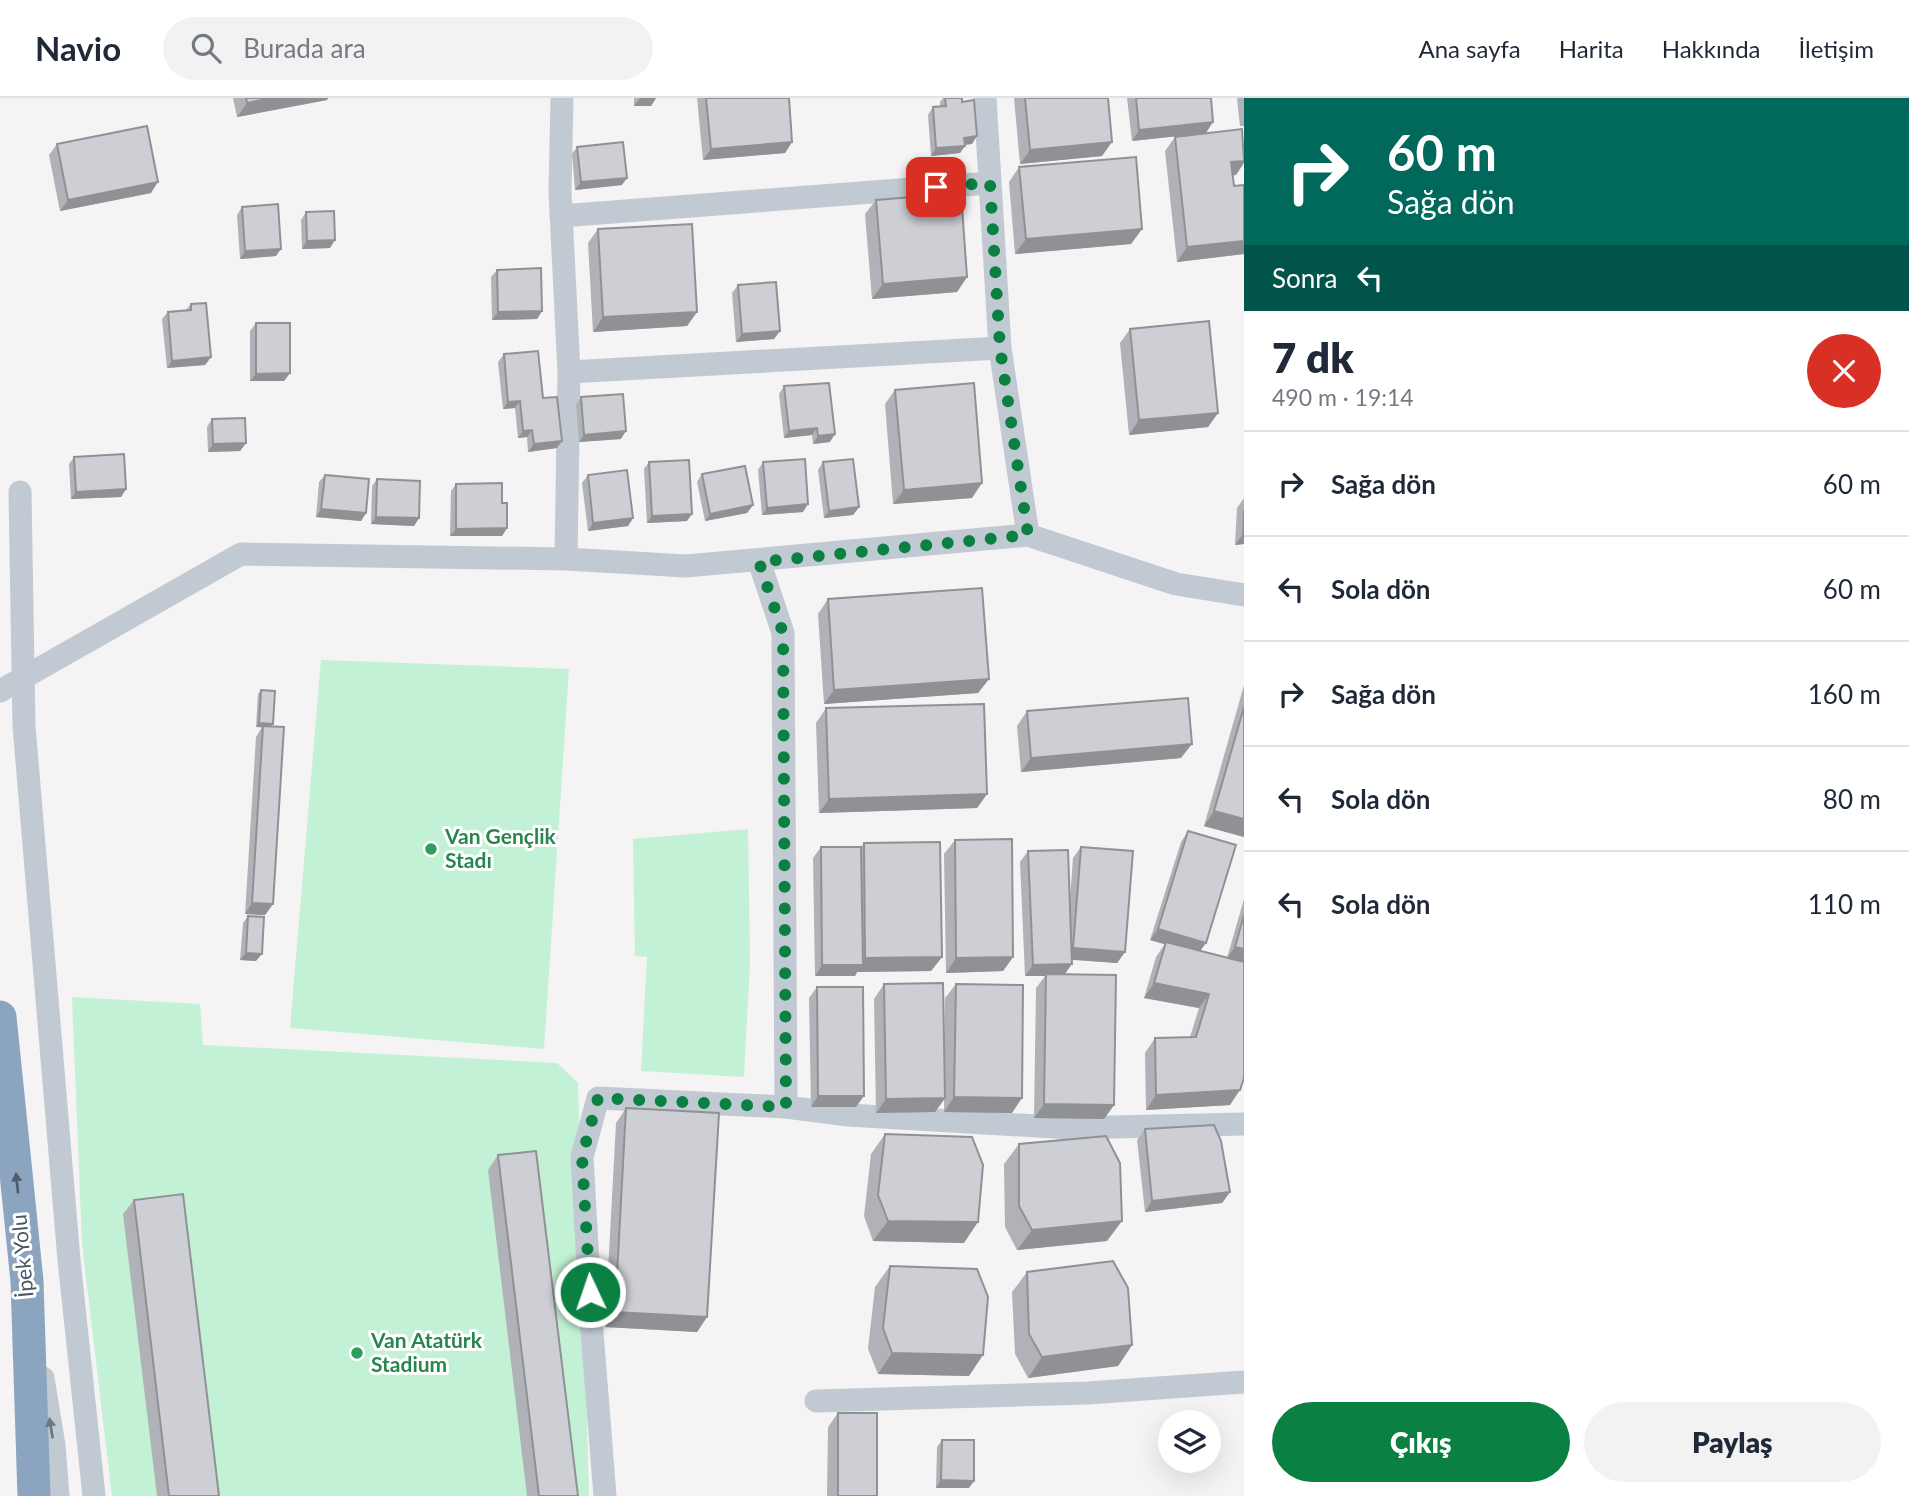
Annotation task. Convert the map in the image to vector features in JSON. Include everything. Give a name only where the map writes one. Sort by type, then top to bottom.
[{"type":"highway","name":"İpek Yolu","points":[[0,1017],[27,1282],[34,1496]]},
{"type":"street","points":[[562,98],[561,216],[569,372],[566,559]]},
{"type":"street","points":[[985,98],[1000,348],[1028,535]]},
{"type":"street","points":[[561,216],[990,183]]},
{"type":"street","points":[[569,372],[1000,348]]},
{"type":"street","points":[[20,492],[25,740],[67,1246],[94,1496]]},
{"type":"street","points":[[0,691],[241,554],[566,559],[687,566],[759,562],[1028,535],[1176,584],[1244,595]]},
{"type":"street","points":[[759,562],[783,633],[786,1107]]},
{"type":"street","points":[[605,1496],[582,1157],[598,1098],[786,1107],[848,1115],[1071,1128],[1244,1124]]},
{"type":"street","points":[[27,1282],[54,1445],[58,1496]]},
{"type":"street","points":[[816,1401],[1088,1393],[1244,1382]]},
{"type":"green space","name":"Van Gençlik Stadı","points":[[321,660],[569,669],[544,1049],[290,1028]]},
{"type":"green space","points":[[748,829],[750,962],[744,1077],[641,1071],[647,957],[635,956],[633,839]]},
{"type":"green space","points":[[72,997],[200,1004],[203,1045],[557,1063],[578,1083],[589,1496],[112,1496],[82,1244]]},
{"type":"building","points":[[246,98],[272,98],[247,103]]},
{"type":"building","points":[[706,98],[789,98],[792,142],[711,149]]},
{"type":"building","points":[[945,98],[962,98],[962,102],[974,100],[977,136],[964,138],[965,146],[936,148],[933,107],[946,106]]},
{"type":"building","points":[[1025,98],[1108,98],[1112,142],[1030,150]]},
{"type":"building","points":[[1136,98],[1211,98],[1213,122],[1139,130]]},
{"type":"building","points":[[147,126],[158,182],[68,200],[57,144]]},
{"type":"building","points":[[1242,129],[1244,161],[1231,162],[1234,186],[1244,185],[1244,241],[1187,247],[1175,137]]},
{"type":"building","points":[[623,142],[627,178],[581,182],[577,147]]},
{"type":"building","points":[[1136,157],[1142,229],[1026,239],[1019,167]]},
{"type":"building","points":[[961,193],[967,277],[883,284],[876,200]]},
{"type":"building","points":[[278,204],[281,249],[245,251],[242,207]]},
{"type":"building","points":[[334,211],[335,240],[307,241],[306,212]]},
{"type":"building","points":[[692,224],[697,312],[603,317],[598,229]]},
{"type":"building","points":[[541,268],[542,311],[498,312],[497,270]]},
{"type":"building","points":[[776,282],[780,331],[742,334],[738,285]]},
{"type":"building","points":[[206,303],[211,357],[172,361],[168,312],[191,310],[191,304]]},
{"type":"building","points":[[1209,321],[1218,413],[1139,420],[1130,329]]},
{"type":"building","points":[[256,323],[290,323],[290,373],[256,374]]},
{"type":"building","points":[[538,351],[543,398],[557,397],[562,441],[534,444],[532,430],[523,431],[520,401],[508,402],[504,354]]},
{"type":"building","points":[[829,383],[835,434],[818,436],[817,428],[789,431],[784,386]]},
{"type":"building","points":[[974,383],[982,483],[904,490],[895,390]]},
{"type":"building","points":[[623,394],[626,431],[584,435],[581,397]]},
{"type":"building","points":[[245,418],[246,443],[213,444],[212,419]]},
{"type":"building","points":[[124,454],[126,489],[76,492],[74,457]]},
{"type":"building","points":[[805,459],[808,504],[767,508],[763,462]]},
{"type":"building","points":[[853,459],[859,507],[829,511],[823,462]]},
{"type":"building","points":[[689,460],[692,514],[652,516],[649,462]]},
{"type":"building","points":[[745,466],[753,505],[710,514],[702,474]]},
{"type":"building","points":[[627,470],[633,518],[593,523],[588,475]]},
{"type":"building","points":[[325,475],[369,479],[366,513],[321,509]]},
{"type":"building","points":[[377,479],[420,481],[419,518],[376,517]]},
{"type":"building","points":[[502,483],[502,503],[507,503],[507,528],[456,529],[456,484]]},
{"type":"building","points":[[982,588],[989,679],[834,690],[828,599]]},
{"type":"building","points":[[261,690],[275,691],[273,724],[259,723]]},
{"type":"building","points":[[1188,698],[1192,744],[1031,758],[1027,711]]},
{"type":"building","points":[[984,704],[987,794],[829,799],[826,708]]},
{"type":"building","points":[[1244,707],[1244,819],[1214,811]]},
{"type":"building","points":[[263,726],[284,727],[273,904],[252,903]]},
{"type":"building","points":[[1188,831],[1236,845],[1206,943],[1158,929]]},
{"type":"building","points":[[1012,839],[1013,957],[956,958],[955,840]]},
{"type":"building","points":[[940,842],[942,957],[865,958],[864,843]]},
{"type":"building","points":[[821,847],[861,847],[863,965],[822,965]]},
{"type":"building","points":[[1081,847],[1133,851],[1125,952],[1073,948]]},
{"type":"building","points":[[1068,850],[1072,964],[1033,965],[1028,851]]},
{"type":"building","points":[[1244,915],[1244,949],[1235,947]]},
{"type":"building","points":[[248,916],[264,917],[262,954],[246,953]]},
{"type":"building","points":[[1166,942],[1244,962],[1244,1078],[1240,1090],[1156,1095],[1155,1038],[1196,1037],[1209,994],[1154,983]]},
{"type":"building","points":[[1046,974],[1116,975],[1114,1105],[1044,1104]]},
{"type":"building","points":[[943,983],[945,1098],[886,1099],[884,984]]},
{"type":"building","points":[[956,984],[1023,985],[1022,1098],[954,1097]]},
{"type":"building","points":[[817,987],[863,987],[864,1096],[818,1096]]},
{"type":"building","points":[[626,1108],[719,1113],[707,1317],[615,1312]]},
{"type":"building","points":[[1214,1125],[1221,1141],[1230,1192],[1152,1201],[1145,1129]]},
{"type":"building","points":[[885,1134],[972,1137],[983,1165],[978,1222],[888,1221],[878,1195]]},
{"type":"building","points":[[1106,1136],[1120,1163],[1122,1221],[1032,1230],[1019,1206],[1019,1144]]},
{"type":"building","points":[[536,1151],[578,1496],[539,1496],[498,1155]]},
{"type":"building","points":[[183,1194],[219,1496],[169,1496],[134,1200]]},
{"type":"building","points":[[1113,1261],[1128,1288],[1132,1345],[1042,1357],[1029,1334],[1027,1272]]},
{"type":"building","points":[[890,1266],[977,1269],[988,1297],[983,1355],[892,1353],[883,1328]]},
{"type":"building","points":[[838,1413],[877,1413],[877,1496],[838,1496]]},
{"type":"building","points":[[942,1440],[974,1440],[974,1481],[941,1480]]},
{"type":"place","name":"Van Gençlik Stadı","points":[[431,849]]},
{"type":"place","name":"Van Atatürk Stadium","points":[[357,1353]]},
{"type":"route","points":[[590,1292],[582,1157],[598,1098],[786,1107],[783,633],[759,562],[1028,535],[1000,348],[990,183],[936,187]]}]
